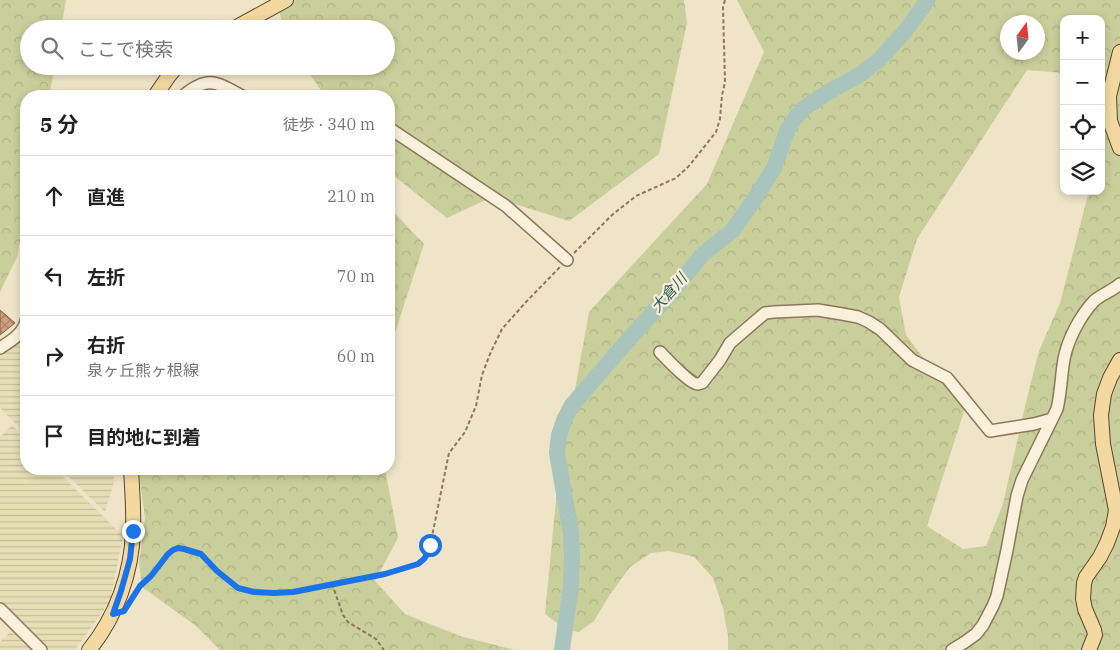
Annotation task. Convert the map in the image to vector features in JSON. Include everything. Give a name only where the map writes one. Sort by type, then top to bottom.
[{"type":"main road","points":[[249,20],[286,0]]},
{"type":"main road","points":[[1120,52],[1108,96],[1110,121],[1120,148]]},
{"type":"main road","points":[[158,90],[170,75]]},
{"type":"main road","points":[[1089,650],[1095,635],[1085,609],[1083,599],[1084,583],[1108,543],[1116,510],[1103,444],[1101,415],[1104,394],[1120,360]]},
{"type":"main road","points":[[89,650],[113,614],[130,559],[133,531],[131,475]]},
{"type":"street","points":[[190,90],[194,87],[209,83],[220,84],[231,90]]},
{"type":"street","points":[[395,132],[506,206],[567,260]]},
{"type":"street","points":[[952,650],[976,634],[983,625],[997,596],[1017,496],[1022,480],[1052,419],[1060,398],[1064,358],[1074,330],[1095,300],[1114,290],[1120,284]]},
{"type":"street","points":[[660,352],[688,379],[698,384],[702,383],[720,360],[730,343],[765,314],[818,310],[842,314],[858,317],[869,322],[880,329],[912,360],[947,378],[990,431],[1052,419]]},
{"type":"street","points":[[0,348],[14,339],[20,332]]},
{"type":"street","points":[[0,609],[41,650]]},
{"type":"path","points":[[128,605],[140,586],[151,576],[168,554],[178,548],[201,554],[217,571],[238,588],[254,592],[293,592],[385,574],[418,564],[424,559],[429,551],[449,453],[465,432],[476,406],[482,375],[502,329],[525,303],[612,215],[636,196],[676,178],[689,166],[716,132],[720,119],[725,82],[723,7],[725,0]]},
{"type":"path","points":[[332,584],[343,615],[348,622],[376,639],[384,650]]},
{"type":"shaded area","points":[[20,337],[20,428],[0,408],[0,358]]},
{"type":"shaded area","points":[[12,425],[20,434],[20,475],[61,475],[123,536],[110,601],[75,650],[49,650],[0,600],[0,437]]},
{"type":"shaded area","points":[[67,475],[113,475],[114,482],[105,512]]},
{"type":"shaded area","points":[[13,629],[34,650],[0,650],[0,642]]},
{"type":"green space","points":[[0,0],[66,0],[63,20],[20,20],[20,75],[53,75],[50,90],[20,90],[20,242],[17,257],[0,292]]},
{"type":"green space","points":[[277,0],[684,0],[687,23],[659,154],[569,221],[492,197],[447,218],[395,177],[395,90],[321,90],[310,75],[395,75],[395,20],[281,20]]},
{"type":"green space","points":[[737,0],[1120,0],[1120,650],[728,650],[728,636],[723,608],[713,578],[694,557],[669,551],[651,553],[630,567],[594,621],[579,632],[566,630],[545,614],[557,489],[589,312],[707,184],[764,52]],"holes":[[[1060,15],[1105,15],[1105,86],[1113,100],[1105,130],[1105,195],[1088,195],[1060,303],[1039,351],[1003,504],[986,546],[963,549],[927,526],[970,393],[934,372],[906,335],[899,297],[917,239],[1027,70],[1060,73]]]},
{"type":"green space","points":[[395,213],[424,244],[395,333]]},
{"type":"green space","points":[[140,475],[386,475],[398,538],[375,581],[405,614],[460,636],[515,650],[220,650],[196,626],[142,587],[139,563],[145,518]]},
{"type":"building","points":[[0,310],[15,323],[0,335]]},
{"type":"waterway","name":"大倉川","points":[[562,650],[571,585],[572,556],[571,533],[557,453],[559,435],[572,405],[703,254],[732,231],[774,168],[787,131],[797,115],[807,106],[861,74],[880,59],[906,30],[928,0]]},
{"type":"route","points":[[133,531],[130,559],[113,614],[124,611],[140,586],[151,576],[168,554],[178,548],[201,554],[217,571],[238,588],[254,592],[274,593],[293,592],[385,574],[418,564],[424,559],[430,545]]}]
